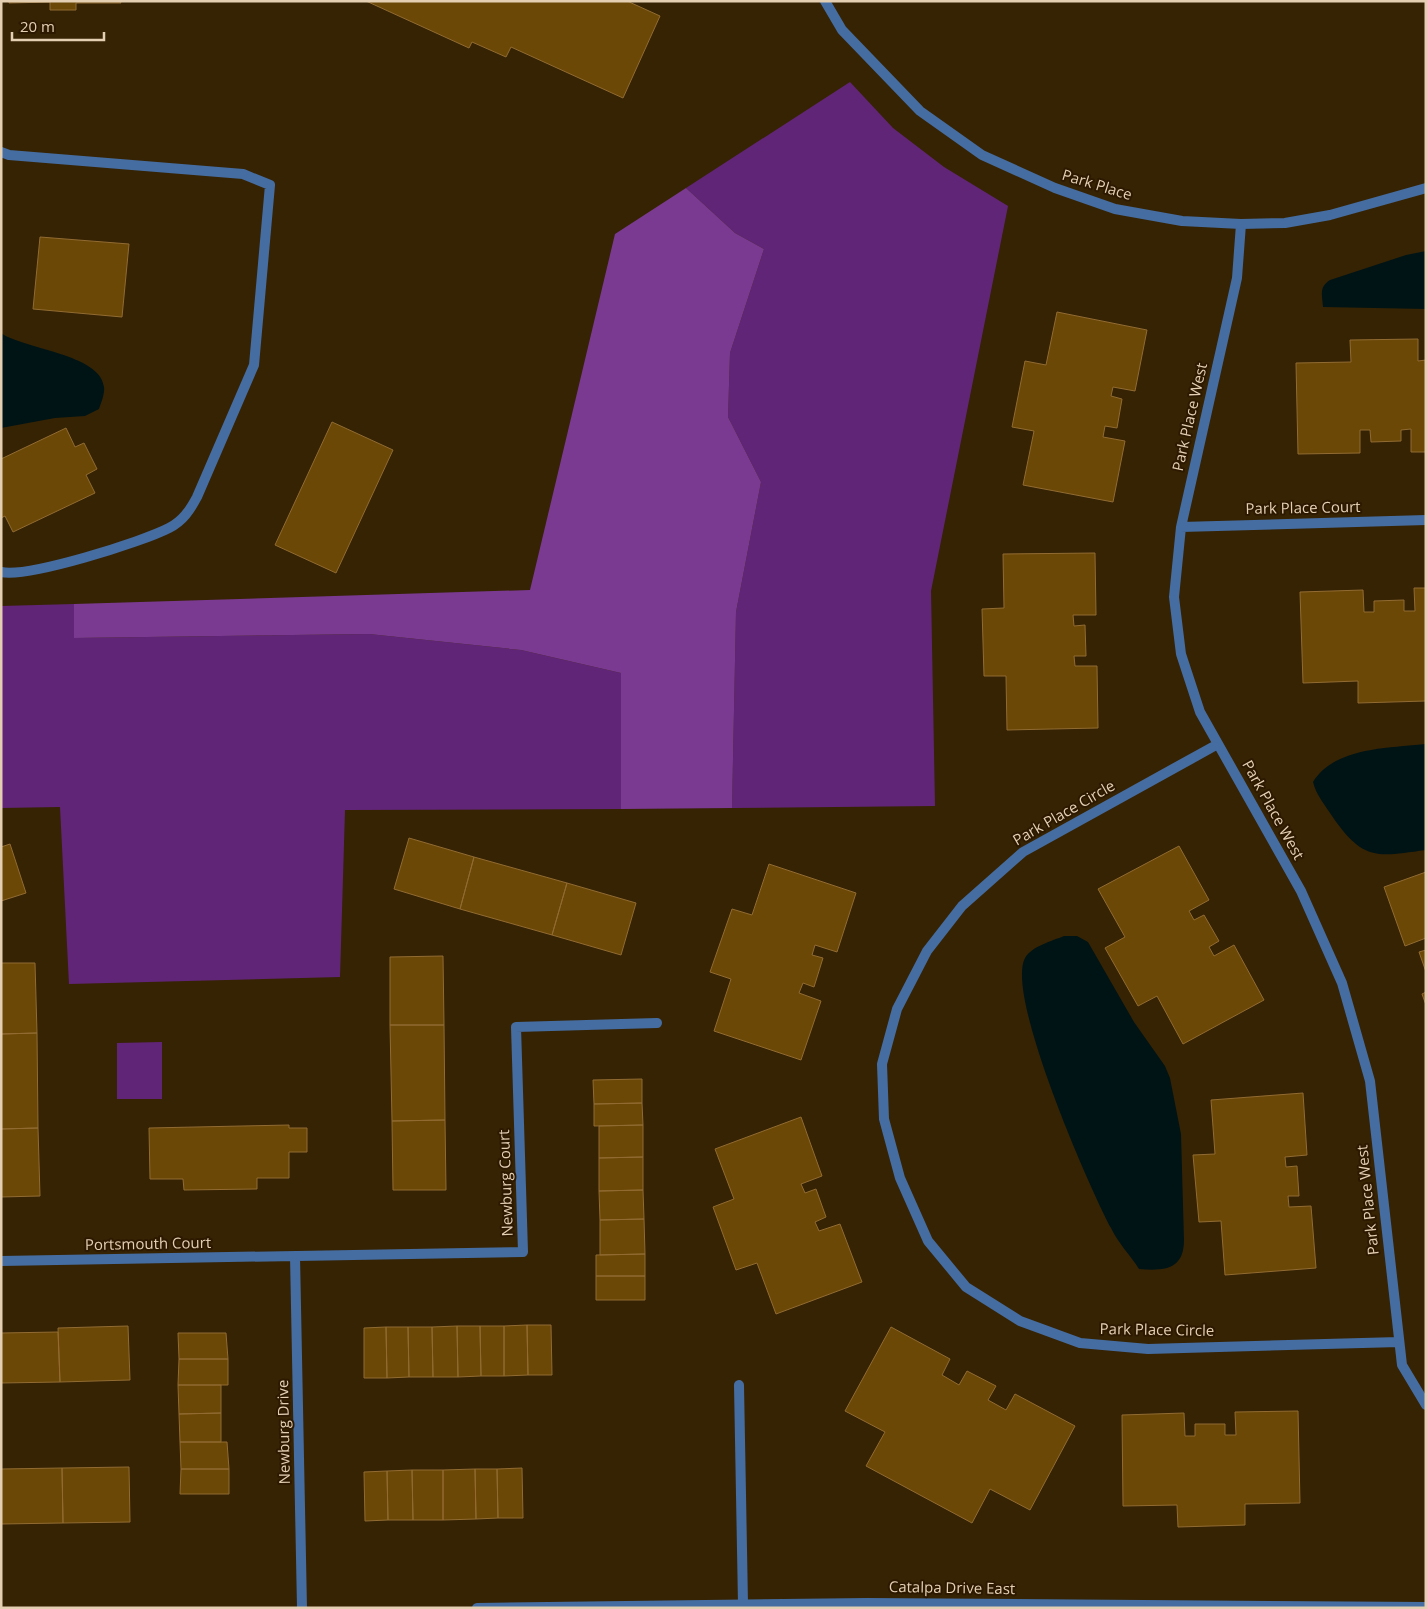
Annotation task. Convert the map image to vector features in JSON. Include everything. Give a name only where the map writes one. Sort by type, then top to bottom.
[{"type":"street","name":"Park Place","points":[[825,1],[842,30],[920,111],[982,155],[1055,188],[1115,209],[1182,221],[1241,224],[1285,223],[1330,215],[1426,188]]},
{"type":"street","points":[[1,152],[9,155],[243,174],[270,185],[254,365],[188,514],[170,528],[109,551],[30,570],[1,572]]},
{"type":"street","name":"Park Place West","points":[[1241,224],[1237,278],[1181,526],[1174,597],[1181,654],[1200,712],[1301,890],[1342,982],[1370,1081],[1402,1365],[1426,1405]]},
{"type":"street","name":"Park Place Court","points":[[1181,526],[1426,520]]},
{"type":"street","name":"Park Place Circle","points":[[1218,744],[1022,852],[962,906],[927,951],[897,1009],[882,1064],[884,1119],[900,1178],[928,1241],[966,1287],[1020,1321],[1080,1343],[1148,1349],[1399,1342]]},
{"type":"street","name":"Newburg Court","points":[[295,1256],[523,1252],[516,1027],[657,1023]]},
{"type":"street","name":"Portsmouth Court","points":[[1,1261],[295,1256]]},
{"type":"street","name":"Newburg Drive","points":[[295,1256],[302,1608]]},
{"type":"street","points":[[739,1384],[743,1604]]},
{"type":"street","name":"Catalpa Drive East","points":[[477,1608],[743,1604],[1426,1608]]},
{"type":"shaded area","points":[[850,82],[893,128],[944,167],[1008,206],[931,591],[935,806],[732,808],[736,612],[761,482],[728,417],[730,353],[764,249],[735,233],[686,188]]},
{"type":"shaded area","points":[[686,188],[735,233],[764,249],[730,353],[728,417],[761,482],[736,612],[732,808],[621,809],[621,673],[521,650],[369,634],[74,638],[74,604],[530,590],[615,234]]},
{"type":"shaded area","points":[[1426,251],[1426,309],[1323,307],[1323,288],[1330,280],[1406,255]]},
{"type":"shaded area","points":[[1,333],[12,339],[60,354],[90,367],[100,376],[104,387],[99,409],[85,416],[55,418],[1,428]]},
{"type":"shaded area","points":[[74,604],[74,638],[369,634],[521,650],[621,673],[621,809],[345,810],[340,977],[69,984],[60,807],[1,808],[1,606]]},
{"type":"shaded area","points":[[1426,744],[1426,850],[1382,854],[1362,848],[1343,831],[1318,796],[1313,782],[1322,770],[1348,756],[1364,751]]},
{"type":"shaded area","points":[[1064,936],[1077,936],[1088,942],[1134,1022],[1165,1066],[1170,1078],[1181,1134],[1184,1240],[1183,1250],[1176,1263],[1164,1269],[1139,1269],[1114,1233],[1085,1174],[1052,1092],[1038,1049],[1027,1010],[1022,979],[1025,958],[1037,947]]},
{"type":"shaded area","points":[[162,1042],[162,1099],[117,1099],[117,1043]]},
{"type":"building","points":[[9,1],[120,1],[121,3],[76,3],[76,10],[50,10],[50,2],[9,3]]},
{"type":"building","points":[[366,1],[627,1],[660,16],[623,98],[511,47],[506,57],[472,42],[469,48]]},
{"type":"building","points":[[40,237],[129,244],[122,317],[33,309]]},
{"type":"building","points":[[1057,312],[1147,330],[1135,391],[1113,387],[1111,396],[1122,399],[1117,428],[1105,426],[1103,437],[1125,441],[1113,502],[1023,485],[1034,431],[1012,427],[1025,361],[1046,365]]},
{"type":"building","points":[[1418,339],[1418,361],[1426,360],[1426,452],[1411,452],[1411,429],[1401,430],[1401,441],[1371,442],[1370,430],[1360,430],[1360,453],[1298,454],[1296,363],[1351,362],[1350,340]]},
{"type":"building","points":[[332,422],[393,450],[336,573],[275,545]]},
{"type":"building","points":[[66,428],[75,447],[84,443],[97,469],[86,475],[95,493],[13,532],[5,516],[1,518],[1,459]]},
{"type":"building","points":[[1095,553],[1096,615],[1073,615],[1074,626],[1085,625],[1086,656],[1074,656],[1075,666],[1097,666],[1098,728],[1007,730],[1006,676],[984,676],[982,609],[1004,608],[1003,554]]},
{"type":"building","points":[[1414,588],[1426,588],[1426,701],[1358,703],[1358,681],[1303,683],[1300,592],[1363,590],[1364,612],[1374,612],[1374,601],[1404,600],[1404,611],[1415,611]]},
{"type":"building","points":[[409,838],[474,857],[460,909],[394,889]]},
{"type":"building","points":[[10,844],[26,893],[1,901],[1,847]]},
{"type":"building","points":[[1179,846],[1209,900],[1189,911],[1194,920],[1204,915],[1219,941],[1209,947],[1214,956],[1234,945],[1264,1000],[1183,1044],[1157,996],[1138,1006],[1105,948],[1125,937],[1098,889]]},
{"type":"building","points":[[474,857],[567,883],[552,935],[460,909]]},
{"type":"building","points":[[769,864],[856,893],[837,952],[815,945],[812,955],[823,958],[814,987],[803,983],[799,993],[821,1001],[801,1060],[714,1031],[731,979],[710,972],[732,909],[752,915]]},
{"type":"building","points":[[1426,872],[1426,938],[1405,946],[1384,887]]},
{"type":"building","points":[[567,883],[636,903],[621,955],[552,935]]},
{"type":"building","points":[[1426,950],[1426,972],[1419,952]]},
{"type":"building","points":[[443,956],[444,1025],[390,1025],[390,957]]},
{"type":"building","points":[[1,963],[35,963],[37,1033],[1,1034]]},
{"type":"building","points":[[1426,992],[1426,1005],[1422,994]]},
{"type":"building","points":[[390,1025],[444,1025],[445,1120],[392,1121]]},
{"type":"building","points":[[37,1033],[38,1128],[1,1129],[1,1034]]},
{"type":"building","points":[[642,1079],[642,1103],[594,1104],[593,1080]]},
{"type":"building","points":[[1303,1093],[1307,1155],[1285,1157],[1286,1167],[1297,1166],[1299,1196],[1288,1196],[1289,1207],[1311,1206],[1316,1268],[1225,1275],[1221,1221],[1199,1222],[1193,1155],[1215,1154],[1211,1100]]},
{"type":"building","points":[[642,1103],[643,1125],[594,1126],[594,1104]]},
{"type":"building","points":[[801,1117],[822,1176],[801,1184],[805,1193],[816,1189],[826,1217],[815,1222],[819,1231],[840,1224],[862,1282],[776,1314],[757,1263],[736,1270],[713,1207],[734,1199],[715,1149]]},
{"type":"building","points":[[445,1120],[446,1190],[393,1190],[392,1121]]},
{"type":"building","points":[[289,1125],[289,1128],[307,1128],[307,1152],[289,1152],[289,1178],[257,1178],[257,1189],[184,1190],[183,1179],[150,1179],[149,1128]]},
{"type":"building","points":[[643,1125],[643,1157],[599,1158],[599,1126]]},
{"type":"building","points":[[38,1128],[40,1196],[1,1197],[1,1129]]},
{"type":"building","points":[[643,1157],[643,1190],[599,1191],[599,1158]]},
{"type":"building","points":[[643,1190],[644,1219],[600,1220],[599,1191]]},
{"type":"building","points":[[644,1219],[645,1254],[600,1255],[600,1220]]},
{"type":"building","points":[[645,1254],[645,1276],[596,1276],[596,1255]]},
{"type":"building","points":[[596,1276],[645,1276],[645,1300],[596,1300]]},
{"type":"building","points":[[527,1325],[528,1375],[504,1376],[504,1326]]},
{"type":"building","points":[[527,1325],[551,1325],[552,1375],[528,1375]]},
{"type":"building","points":[[128,1326],[130,1380],[60,1382],[58,1328]]},
{"type":"building","points":[[457,1326],[458,1377],[433,1377],[432,1327]]},
{"type":"building","points":[[457,1326],[480,1326],[481,1376],[458,1377]]},
{"type":"building","points":[[480,1326],[504,1326],[504,1376],[481,1376]]},
{"type":"building","points":[[386,1327],[387,1378],[364,1378],[364,1328]]},
{"type":"building","points":[[386,1327],[408,1327],[409,1377],[387,1378]]},
{"type":"building","points":[[408,1327],[432,1327],[433,1377],[409,1377]]},
{"type":"building","points":[[891,1327],[950,1359],[942,1375],[959,1385],[967,1371],[996,1386],[988,1400],[1006,1410],[1015,1394],[1075,1426],[1030,1510],[990,1489],[972,1523],[866,1466],[885,1432],[845,1411]]},
{"type":"building","points":[[58,1332],[60,1382],[1,1383],[1,1333]]},
{"type":"building","points":[[178,1333],[226,1333],[228,1359],[179,1359]]},
{"type":"building","points":[[179,1359],[228,1359],[228,1385],[178,1385]]},
{"type":"building","points":[[178,1385],[221,1385],[221,1413],[179,1414]]},
{"type":"building","points":[[1298,1411],[1300,1503],[1245,1504],[1245,1525],[1178,1527],[1177,1505],[1123,1506],[1122,1415],[1184,1413],[1185,1436],[1195,1436],[1195,1424],[1225,1424],[1225,1435],[1236,1435],[1235,1412]]},
{"type":"building","points":[[221,1413],[221,1442],[180,1442],[179,1414]]},
{"type":"building","points":[[180,1442],[227,1442],[229,1469],[181,1469]]},
{"type":"building","points":[[129,1467],[130,1522],[63,1523],[62,1468]]},
{"type":"building","points":[[62,1468],[63,1523],[1,1524],[1,1469]]},
{"type":"building","points":[[522,1468],[523,1518],[498,1518],[497,1469]]},
{"type":"building","points":[[181,1469],[229,1469],[229,1494],[180,1494]]},
{"type":"building","points":[[475,1469],[476,1519],[443,1520],[443,1470]]},
{"type":"building","points":[[475,1469],[497,1469],[498,1518],[476,1519]]},
{"type":"building","points":[[412,1470],[413,1520],[388,1520],[387,1471]]},
{"type":"building","points":[[412,1470],[443,1470],[443,1520],[413,1520]]},
{"type":"building","points":[[387,1471],[388,1520],[365,1521],[364,1472]]}]
